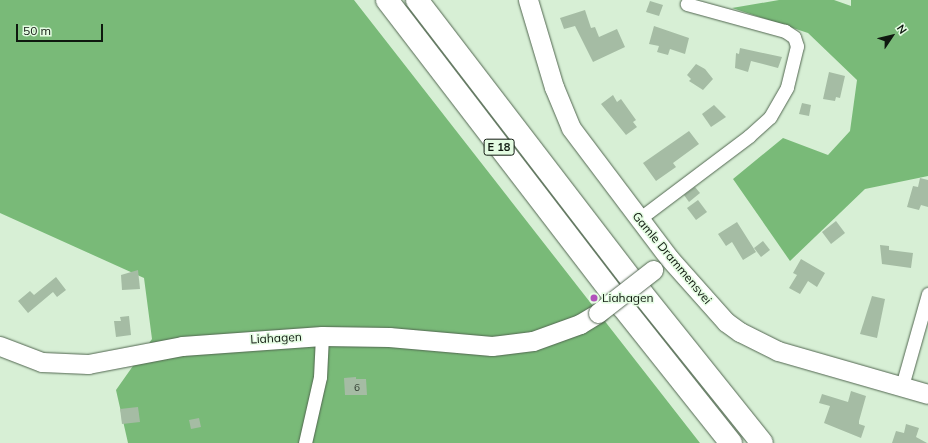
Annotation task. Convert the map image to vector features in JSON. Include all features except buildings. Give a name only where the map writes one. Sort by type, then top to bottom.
[{"type":"highway","name":"E 18","points":[[387,0],[618,302],[731,443]]},
{"type":"highway","name":"E 18","points":[[418,0],[646,298],[762,443]]},
{"type":"main road","name":"Gamle Drammensvei","points":[[528,0],[554,87],[571,128],[669,258],[726,322],[744,335],[778,351],[928,394]]},
{"type":"main road","name":"Liahagen","points":[[0,346],[42,362],[88,364],[182,346],[322,336],[389,337],[492,346],[514,344],[558,333],[598,313],[669,258]]},
{"type":"street","points":[[639,219],[749,136],[770,117],[787,87],[797,46],[794,37],[785,31],[687,4]]},
{"type":"street","points":[[902,386],[928,294]]},
{"type":"street","points":[[306,443],[320,377],[322,336]]},
{"type":"shaded area","points":[[0,0],[354,0],[700,443],[128,443],[116,390],[152,339],[144,278],[0,213]]},
{"type":"shaded area","points":[[779,0],[834,0],[851,6],[851,0],[928,0],[928,176],[865,189],[790,261],[733,179],[783,138],[828,155],[850,131],[857,80],[808,33],[732,8]]},
{"type":"place","name":"Liahagen","points":[[594,298]]}]
